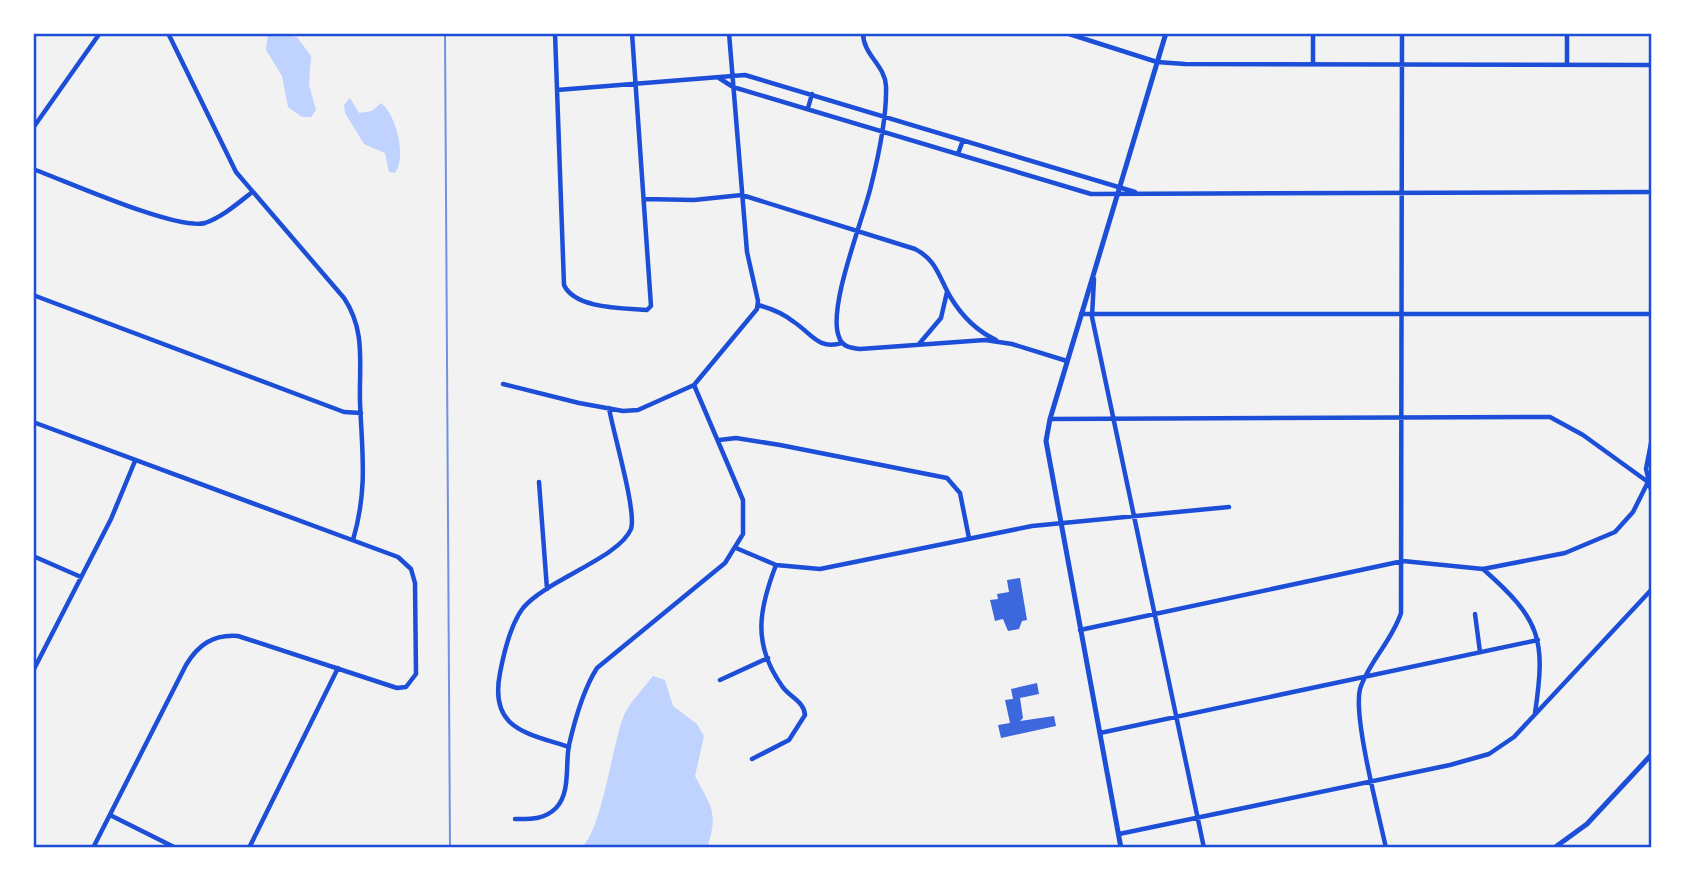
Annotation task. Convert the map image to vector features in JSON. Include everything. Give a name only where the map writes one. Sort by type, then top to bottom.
[{"type":"street","points":[[33,128],[100,33]]},
{"type":"street","points":[[169,33],[213,129],[251,193],[344,298],[356,318],[361,341],[361,413],[365,477],[353,540]]},
{"type":"street","points":[[555,33],[565,289],[578,300],[650,309],[632,33]]},
{"type":"street","points":[[503,384],[609,408],[638,410],[694,385],[753,315],[758,305],[749,272],[729,33]]},
{"type":"street","points":[[863,33],[867,51],[885,78],[883,115],[871,186],[837,309],[837,328],[842,342],[852,348],[972,340],[1000,342],[1068,361]]},
{"type":"street","points":[[1066,33],[1157,62],[1652,65]]},
{"type":"street","points":[[1121,848],[1046,447],[1050,419],[1166,33]]},
{"type":"street","points":[[1313,33],[1313,64]]},
{"type":"street","points":[[1387,848],[1359,711],[1360,689],[1397,627],[1401,613],[1404,313],[1402,33]]},
{"type":"street","points":[[1567,33],[1567,64]]},
{"type":"street","points":[[557,90],[745,75],[1136,192]]},
{"type":"street","points":[[719,78],[733,87],[1069,188],[1118,196],[1136,192],[1652,192]]},
{"type":"street","points":[[808,108],[812,94]]},
{"type":"street","points":[[958,154],[963,140]]},
{"type":"street","points":[[33,169],[158,215],[191,224],[205,223],[223,214],[251,193]]},
{"type":"street","points":[[644,199],[694,200],[742,195],[924,253],[932,259],[947,291],[970,322],[1000,342]]},
{"type":"street","points":[[1095,271],[1092,314],[1204,848]]},
{"type":"street","points":[[918,345],[941,318],[947,291]]},
{"type":"street","points":[[33,295],[344,412],[361,413]]},
{"type":"street","points":[[758,305],[794,322],[816,342],[826,346],[842,342]]},
{"type":"street","points":[[1081,314],[1652,314]]},
{"type":"street","points":[[515,819],[541,818],[559,804],[565,791],[569,747],[588,683],[597,668],[724,563],[743,534],[745,508],[694,385]]},
{"type":"street","points":[[569,747],[512,726],[502,715],[497,696],[500,671],[516,621],[530,601],[624,540],[632,526],[632,513],[609,408]]},
{"type":"street","points":[[1050,419],[1550,417],[1583,435],[1648,482]]},
{"type":"street","points":[[33,422],[353,540],[407,564],[415,583],[415,679],[402,689],[238,636],[222,636],[206,642],[186,665],[93,848]]},
{"type":"street","points":[[719,440],[736,438],[780,445],[941,476],[952,482],[960,492],[969,538]]},
{"type":"street","points":[[1652,438],[1646,464],[1652,494]]},
{"type":"street","points":[[33,671],[81,577],[135,461]]},
{"type":"street","points":[[540,482],[547,589]]},
{"type":"street","points":[[1079,630],[1403,561],[1483,569],[1545,558],[1604,539],[1615,532],[1633,512],[1648,482]]},
{"type":"street","points":[[736,548],[776,565],[820,569],[969,538],[1059,524],[1229,507]]},
{"type":"street","points":[[33,556],[81,577]]},
{"type":"street","points":[[752,759],[787,742],[800,727],[804,710],[780,684],[760,635],[760,619],[776,565]]},
{"type":"street","points":[[1483,569],[1522,609],[1538,640],[1542,659],[1534,714]]},
{"type":"street","points":[[1119,834],[1450,765],[1489,754],[1509,741],[1652,589]]},
{"type":"street","points":[[1475,614],[1480,652]]},
{"type":"street","points":[[1100,733],[1538,640]]},
{"type":"street","points":[[720,680],[768,658]]},
{"type":"street","points":[[249,848],[338,668]]},
{"type":"street","points":[[1554,848],[1587,824],[1652,754]]},
{"type":"street","points":[[110,815],[176,848]]},
{"type":"water","points":[[268,33],[297,37],[311,56],[309,85],[316,110],[311,117],[302,117],[288,107],[282,76],[266,50]]},
{"type":"water","points":[[350,98],[359,113],[372,111],[381,103],[391,116],[400,147],[395,173],[389,172],[385,153],[364,144],[345,113],[344,105]]},
{"type":"water","points":[[653,676],[665,680],[673,706],[697,724],[704,736],[695,776],[712,810],[711,836],[707,848],[581,848],[588,839],[601,806],[624,715]]},
{"type":"building","points":[[1020,578],[1027,620],[1022,621],[1019,629],[1008,631],[1003,619],[995,621],[990,600],[998,599],[997,594],[1009,592],[1007,580]]},
{"type":"building","points":[[1037,683],[1039,694],[1020,698],[1023,718],[1020,721],[1054,716],[1056,726],[1001,738],[998,725],[1010,723],[1005,700],[1013,699],[1011,689]]},
{"type":"railway","points":[[445,33],[450,848]]}]
